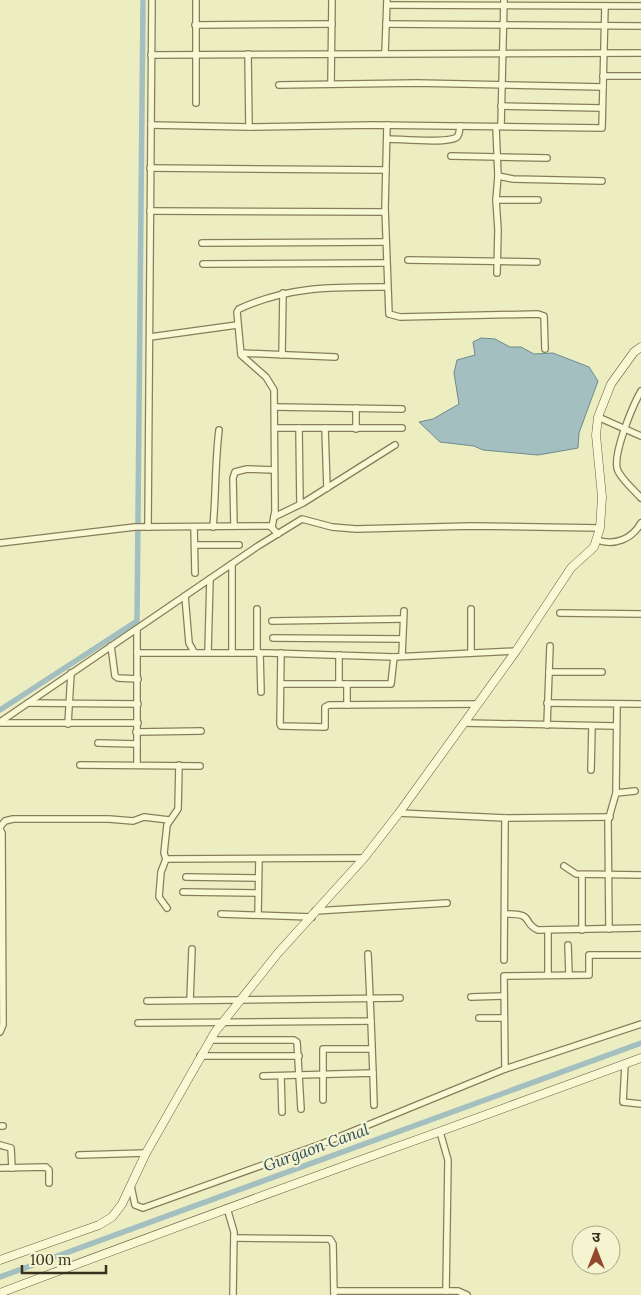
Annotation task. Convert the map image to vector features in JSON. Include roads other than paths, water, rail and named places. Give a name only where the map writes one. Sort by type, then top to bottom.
[{"type":"street","points":[[146,527],[150,337],[152,0]]},
{"type":"street","points":[[196,0],[196,103]]},
{"type":"street","points":[[331,84],[332,0]]},
{"type":"street","points":[[384,53],[387,2],[504,2],[641,6]]},
{"type":"street","points":[[497,273],[497,157],[502,106],[504,2]]},
{"type":"street","points":[[151,125],[602,128],[605,6]]},
{"type":"street","points":[[195,25],[332,24]]},
{"type":"street","points":[[386,24],[641,26]]},
{"type":"street","points":[[151,55],[641,52]]},
{"type":"street","points":[[248,54],[249,127]]},
{"type":"street","points":[[604,76],[641,76]]},
{"type":"street","points":[[279,85],[417,83],[603,87]]},
{"type":"street","points":[[502,106],[602,108]]},
{"type":"street","points":[[387,126],[387,309],[392,316],[489,314],[544,316],[545,349]]},
{"type":"street","points":[[387,138],[445,140],[456,138],[459,134],[460,126]]},
{"type":"street","points":[[451,156],[547,158]]},
{"type":"street","points":[[150,168],[386,170]]},
{"type":"street","points":[[498,176],[513,179],[602,180]]},
{"type":"street","points":[[496,200],[538,200]]},
{"type":"street","points":[[150,211],[386,212]]},
{"type":"street","points":[[202,243],[386,242]]},
{"type":"street","points":[[408,260],[537,262]]},
{"type":"street","points":[[203,264],[386,263]]},
{"type":"street","points":[[275,530],[274,390],[266,377],[244,360],[241,353],[236,317],[239,309],[265,297],[283,293],[329,287],[386,287]]},
{"type":"street","points":[[282,355],[283,293]]},
{"type":"street","points":[[150,337],[237,325]]},
{"type":"street","points":[[0,1260],[107,1222],[117,1212],[146,1153],[200,1056],[222,1023],[278,953],[364,858],[399,813],[516,651],[571,568],[594,547],[600,528],[602,497],[596,435],[598,417],[611,384],[634,352],[641,347]]},
{"type":"street","points":[[241,353],[335,357]]},
{"type":"street","points":[[641,391],[623,428],[617,464],[618,471],[641,498]]},
{"type":"street","points":[[275,407],[402,409]]},
{"type":"street","points":[[356,408],[356,429]]},
{"type":"street","points":[[598,417],[641,436]]},
{"type":"street","points":[[275,428],[402,428]]},
{"type":"street","points":[[299,428],[300,504]]},
{"type":"street","points":[[326,428],[327,488]]},
{"type":"street","points":[[213,527],[216,494],[215,459],[219,430]]},
{"type":"street","points":[[274,517],[300,504],[394,446]]},
{"type":"street","points":[[234,526],[233,478],[235,472],[247,469],[274,470]]},
{"type":"street","points":[[0,723],[232,564],[275,530],[302,519],[332,527],[356,529],[471,526],[600,528]]},
{"type":"street","points":[[597,540],[605,543],[621,541],[639,530],[641,523]]},
{"type":"street","points":[[0,543],[135,527],[234,526],[275,530]]},
{"type":"street","points":[[194,527],[195,573]]},
{"type":"street","points":[[195,545],[239,544]]},
{"type":"street","points":[[232,564],[232,653]]},
{"type":"street","points":[[208,652],[210,579]]},
{"type":"street","points":[[186,596],[189,643],[194,652]]},
{"type":"street","points":[[257,609],[261,692]]},
{"type":"street","points":[[471,609],[471,654]]},
{"type":"street","points":[[402,655],[404,611]]},
{"type":"street","points":[[560,613],[641,614]]},
{"type":"street","points":[[272,621],[404,619]]},
{"type":"street","points":[[137,629],[137,765]]},
{"type":"street","points":[[273,638],[402,639]]},
{"type":"street","points":[[111,646],[115,676],[118,678],[138,679]]},
{"type":"street","points":[[546,725],[550,646]]},
{"type":"street","points":[[137,653],[281,653],[394,657],[402,655],[516,651]]},
{"type":"street","points":[[281,653],[280,724],[282,726],[323,727],[326,725],[326,705],[477,704]]},
{"type":"street","points":[[339,655],[339,684]]},
{"type":"street","points":[[281,684],[392,684],[394,657]]},
{"type":"street","points":[[549,672],[602,672]]},
{"type":"street","points":[[68,724],[71,673]]},
{"type":"street","points":[[347,684],[347,705]]},
{"type":"street","points":[[28,703],[138,704]]},
{"type":"street","points":[[547,703],[641,704]]},
{"type":"street","points":[[609,929],[610,817],[616,793],[616,704]]},
{"type":"street","points":[[0,723],[138,723]]},
{"type":"street","points":[[464,723],[615,726]]},
{"type":"street","points":[[591,770],[592,726]]},
{"type":"street","points":[[136,732],[201,731]]},
{"type":"street","points":[[98,743],[137,744]]},
{"type":"street","points":[[80,765],[200,766]]},
{"type":"street","points":[[167,908],[159,897],[160,872],[166,859],[164,853],[169,820],[178,809],[179,765]]},
{"type":"street","points":[[616,793],[635,791]]},
{"type":"street","points":[[399,813],[406,815],[505,818],[610,817]]},
{"type":"street","points":[[0,1032],[3,1025],[2,833],[0,828],[5,821],[13,819],[109,819],[133,821],[144,816],[169,820]]},
{"type":"street","points":[[504,960],[505,818]]},
{"type":"street","points":[[166,859],[364,858]]},
{"type":"street","points":[[258,915],[259,859]]},
{"type":"street","points":[[564,866],[576,874],[582,875],[641,875]]},
{"type":"street","points":[[582,875],[582,930]]},
{"type":"street","points":[[186,877],[258,878]]},
{"type":"street","points":[[183,892],[258,893]]},
{"type":"street","points":[[221,914],[313,914],[447,904]]},
{"type":"street","points":[[505,914],[521,914],[526,916],[533,928],[548,930],[641,928]]},
{"type":"street","points":[[548,930],[548,975]]},
{"type":"street","points":[[568,945],[569,975]]},
{"type":"street","points":[[190,1000],[192,949]]},
{"type":"street","points":[[368,954],[374,1105]]},
{"type":"street","points":[[505,1069],[504,976],[589,975],[589,955],[641,955]]},
{"type":"street","points":[[471,997],[503,996]]},
{"type":"street","points":[[147,1001],[369,1000],[400,998]]},
{"type":"street","points":[[479,1018],[504,1018]]},
{"type":"street","points":[[138,1023],[371,1021]]},
{"type":"street","points":[[131,1186],[135,1205],[143,1208],[324,1143],[505,1069],[641,1024]]},
{"type":"street","points":[[210,1040],[294,1040],[298,1042],[301,1109]]},
{"type":"street","points":[[323,1100],[323,1048],[371,1049]]},
{"type":"street","points":[[200,1056],[300,1056]]},
{"type":"street","points":[[0,1293],[227,1208],[641,1058]]},
{"type":"street","points":[[625,1064],[623,1102],[641,1104]]},
{"type":"street","points":[[263,1076],[373,1073]]},
{"type":"street","points":[[281,1076],[282,1112]]},
{"type":"street","points":[[440,1132],[448,1160],[446,1291]]},
{"type":"street","points":[[0,1145],[11,1148],[12,1168]]},
{"type":"street","points":[[79,1155],[146,1153]]},
{"type":"street","points":[[0,1168],[46,1167],[49,1183]]},
{"type":"street","points":[[227,1208],[232,1220],[234,1238],[234,1295]]},
{"type":"street","points":[[234,1238],[330,1239],[333,1244],[334,1293],[446,1291],[462,1292],[467,1295]]},
{"type":"water","points":[[481,338],[495,339],[510,347],[521,347],[534,354],[553,353],[589,367],[598,381],[579,433],[578,448],[538,455],[483,450],[474,446],[440,442],[419,422],[433,419],[459,404],[454,373],[457,360],[475,355],[473,342]]},
{"type":"waterway","points":[[0,710],[137,621],[143,0]]},
{"type":"waterway","name":"Gurgaon Canal","points":[[0,1277],[641,1043]]}]
